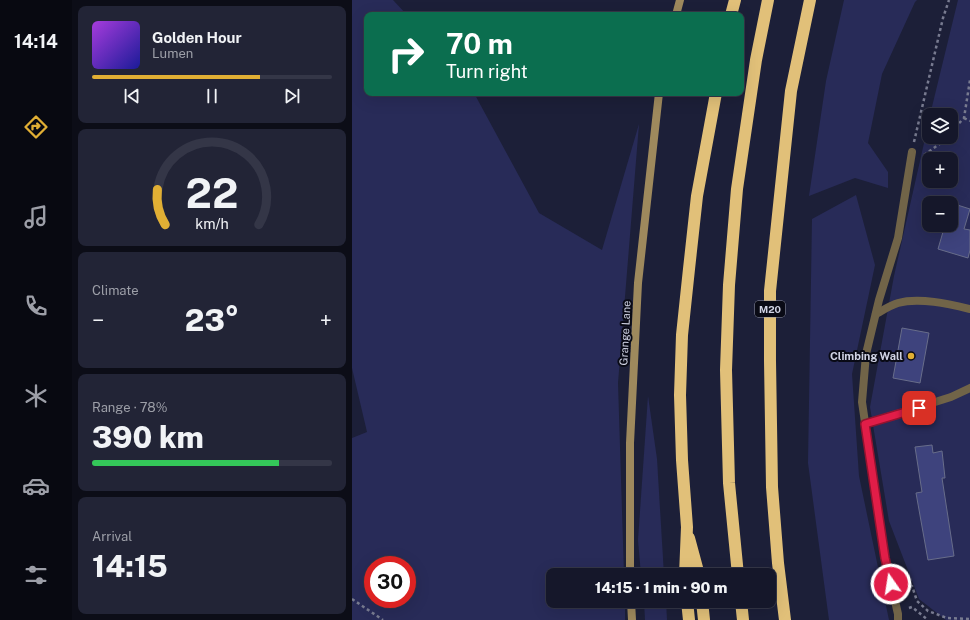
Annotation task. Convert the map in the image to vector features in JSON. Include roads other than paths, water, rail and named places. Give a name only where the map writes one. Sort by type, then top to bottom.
[{"type":"highway","points":[[732,12],[735,0]]},
{"type":"highway","points":[[737,568],[729,482],[726,370],[729,286],[737,189],[756,60],[768,0]]},
{"type":"highway","name":"M20","points":[[785,620],[778,563],[772,487],[770,291],[791,91],[810,0]]},
{"type":"highway","points":[[685,568],[687,527],[682,460],[680,395],[682,335],[698,196],[715,96]]},
{"type":"highway","points":[[687,527],[696,568]]},
{"type":"highway","points":[[688,608],[689,620]]},
{"type":"highway","points":[[703,608],[704,620]]},
{"type":"highway","points":[[742,608],[743,620]]},
{"type":"street","points":[[677,12],[680,0]]},
{"type":"street","name":"Grange Lane","points":[[630,568],[630,442],[638,283],[659,96]]},
{"type":"street","points":[[898,614],[885,558],[862,402],[866,354],[898,238],[912,152]]},
{"type":"street","points":[[876,314],[898,303],[920,300],[970,309]]},
{"type":"street","points":[[865,424],[951,397],[970,388]]},
{"type":"street","points":[[631,608],[632,620]]},
{"type":"place","name":"Climbing Wall","points":[[911,356]]}]
